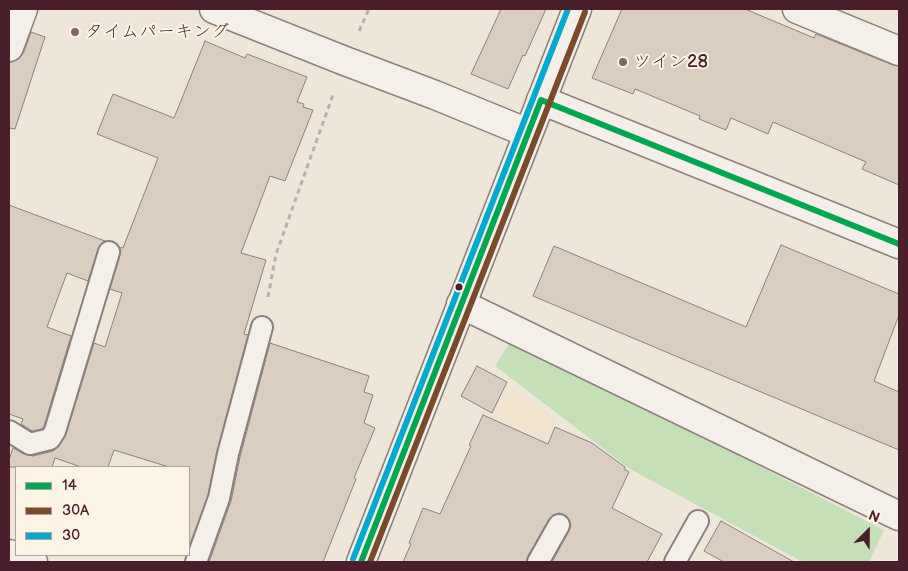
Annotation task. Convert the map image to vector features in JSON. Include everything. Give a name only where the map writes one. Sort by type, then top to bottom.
[{"type":"street","points":[[9,47],[23,9]]},
{"type":"street","points":[[218,9],[528,133]]},
{"type":"street","points":[[361,562],[577,9]]},
{"type":"street","points":[[797,9],[899,51]]},
{"type":"street","points":[[541,100],[899,244]]},
{"type":"street","points":[[461,304],[899,516]]},
{"type":"street","points":[[16,556],[32,562]]},
{"type":"lane","points":[[9,431],[30,444],[50,439],[55,431],[110,252]]},
{"type":"lane","points":[[196,562],[219,498],[228,454],[262,327]]},
{"type":"lane","points":[[675,562],[698,521]]},
{"type":"lane","points":[[538,562],[559,525]]},
{"type":"path","points":[[262,327],[276,254],[345,61],[369,9]]},
{"type":"shaded area","points":[[511,386],[557,420],[547,441],[495,417]]},
{"type":"green space","points":[[512,339],[884,530],[869,562],[803,562],[630,469],[495,366]]},
{"type":"building","points":[[501,9],[546,9],[508,89],[471,74]]},
{"type":"building","points":[[622,9],[745,9],[814,38],[816,34],[899,66],[899,185],[862,169],[866,162],[773,122],[768,134],[731,118],[726,130],[699,119],[700,116],[635,89],[633,94],[592,78]]},
{"type":"building","points":[[31,32],[45,37],[15,129],[9,128],[9,62],[19,59],[24,52]]},
{"type":"building","points":[[205,41],[245,58],[247,54],[307,77],[297,102],[304,104],[303,107],[313,110],[285,181],[270,176],[241,253],[266,260],[244,334],[248,335],[217,451],[208,495],[190,544],[190,466],[166,466],[114,450],[108,466],[78,466],[55,458],[52,466],[9,467],[13,448],[33,456],[53,451],[60,445],[66,434],[94,343],[105,347],[122,293],[110,289],[120,255],[121,250],[119,247],[123,248],[158,158],[97,134],[113,94],[174,118]]},
{"type":"building","points":[[9,205],[105,241],[98,249],[88,281],[67,273],[47,327],[71,336],[44,426],[42,429],[32,431],[21,424],[23,419],[9,414]]},
{"type":"building","points":[[781,245],[899,294],[899,315],[874,381],[899,392],[899,450],[533,296],[554,246],[746,327]]},
{"type":"building","points":[[270,343],[369,376],[364,392],[373,395],[364,423],[375,428],[323,562],[209,562],[231,501],[240,457]]},
{"type":"building","points":[[477,366],[507,382],[492,413],[461,396]]},
{"type":"building","points":[[483,415],[548,444],[555,427],[592,443],[625,467],[624,469],[629,472],[612,508],[662,534],[647,562],[552,562],[571,525],[565,515],[559,513],[549,519],[526,562],[403,562],[423,508],[440,514]]},
{"type":"building","points":[[721,521],[794,562],[724,562],[704,551]]},
{"type":"transit line","name":"30","points":[[353,559],[568,9]]},
{"type":"transit line","name":"30A","points":[[370,562],[585,12]]},
{"type":"transit line","name":"14","points":[[361,562],[541,100],[899,244]]},
{"type":"place","name":"タイムパーキング","points":[[75,32]]},
{"type":"place","name":"ツイン28","points":[[623,62]]}]
